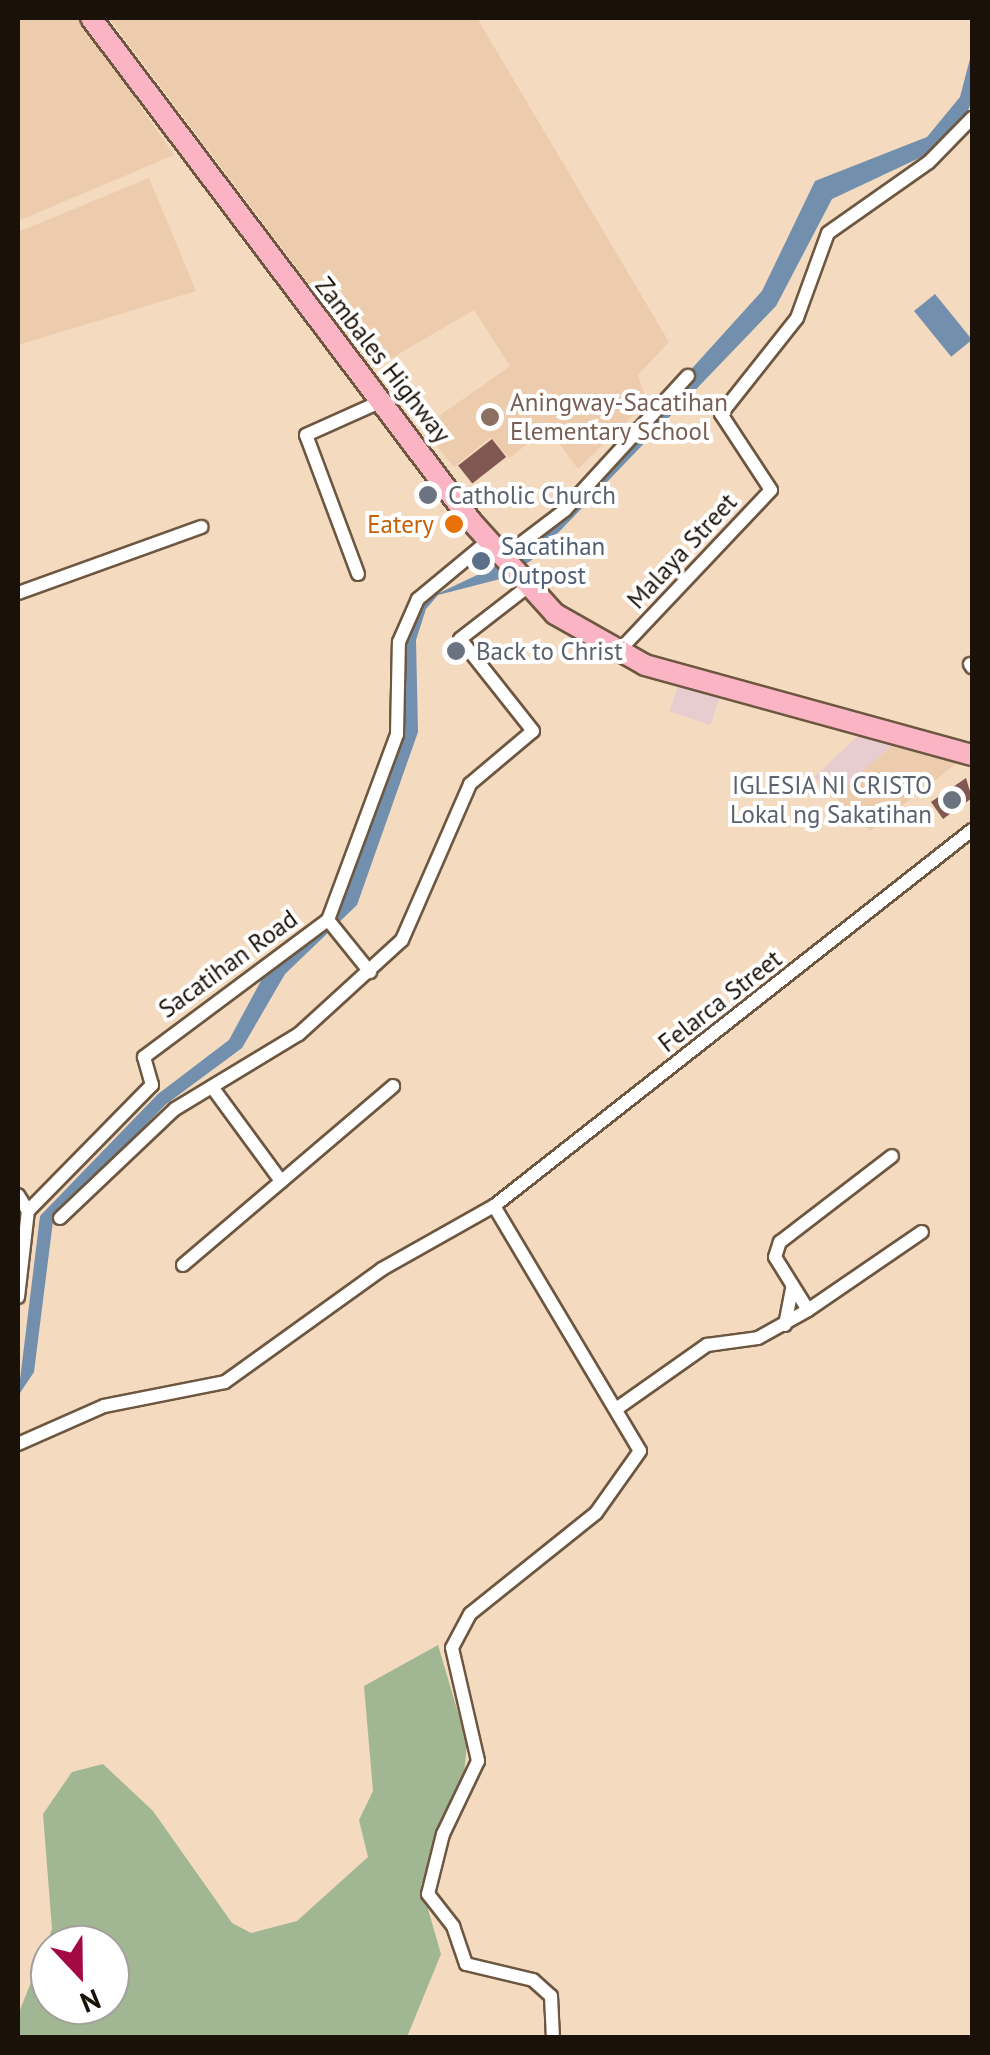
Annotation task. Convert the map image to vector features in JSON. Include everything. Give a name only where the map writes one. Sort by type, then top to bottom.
[{"type":"main road","name":"Zambales Highway","points":[[91,18],[524,584],[616,653],[972,755]]},
{"type":"street","name":"Malaya Street","points":[[616,653],[771,490],[720,414],[797,318],[828,233],[941,152],[972,118]]},
{"type":"street","name":"Sacatihan Road","points":[[28,1211],[152,1085],[144,1057],[153,1046],[328,920],[397,734],[399,642],[418,599],[565,510],[688,376]]},
{"type":"street","points":[[358,574],[306,435],[384,400]]},
{"type":"street","points":[[18,593],[201,527]]},
{"type":"street","points":[[60,1218],[175,1109],[300,1034],[402,940],[470,784],[533,730],[460,638],[524,584]]},
{"type":"street","name":"Felarca Street","points":[[18,1444],[104,1406],[225,1382],[382,1268],[494,1206],[972,830]]},
{"type":"street","points":[[328,920],[370,972]]},
{"type":"street","points":[[183,1266],[394,1086]]},
{"type":"street","points":[[212,1088],[281,1182]]},
{"type":"street","points":[[808,1310],[775,1258],[780,1242],[892,1156]]},
{"type":"street","points":[[18,1195],[28,1211],[18,1297]]},
{"type":"street","points":[[494,1206],[619,1408],[640,1452],[623,1484],[470,1614],[452,1648],[478,1761],[443,1834],[428,1894],[453,1926],[466,1964],[533,1980],[551,1996],[553,2038]]},
{"type":"street","points":[[619,1408],[707,1345],[785,1325],[922,1232]]},
{"type":"street","points":[[785,1325],[792,1288]]},
{"type":"shaded area","points":[[18,18],[79,18],[174,155],[18,221]]},
{"type":"shaded area","points":[[109,18],[477,18],[669,342],[638,375],[647,402],[578,469],[548,428],[509,458],[491,437],[454,467],[422,428],[510,366],[474,310],[373,369]]},
{"type":"shaded area","points":[[149,178],[196,291],[18,345],[18,232]]},
{"type":"shaded area","points":[[680,681],[721,695],[710,725],[670,711]]},
{"type":"shaded area","points":[[859,735],[893,745],[834,796],[814,777]]},
{"type":"shaded area","points":[[893,745],[958,762],[870,831],[834,796]]},
{"type":"green space","points":[[438,1645],[467,1743],[464,1774],[421,1885],[441,1954],[407,2037],[18,2037],[18,2015],[30,1985],[30,2025],[130,2025],[130,1925],[52,1925],[43,1814],[72,1772],[103,1764],[153,1811],[232,1923],[251,1933],[297,1921],[368,1857],[359,1820],[373,1791],[364,1686]]},
{"type":"water","points":[[972,51],[972,100],[962,127],[930,153],[832,199],[776,306],[533,559],[508,577],[438,595],[426,609],[416,640],[418,732],[357,905],[285,974],[242,1048],[165,1105],[53,1221],[34,1372],[18,1396],[40,1216],[158,1094],[229,1040],[270,964],[334,908],[403,735],[401,640],[420,602],[526,552],[762,291],[815,181],[927,137],[960,97]]},
{"type":"water","points":[[935,294],[972,340],[951,357],[914,311]]},
{"type":"building","points":[[492,439],[506,457],[472,484],[458,465]]},
{"type":"building","name":"IGLESIA NI CRISTO Lokal ng Sakatihan","points":[[966,778],[972,798],[943,819],[931,802]]},
{"type":"place","name":"Aningway-Sacatihan Elementary School","points":[[490,417]]},
{"type":"place","name":"Catholic Church","points":[[428,495]]},
{"type":"place","name":"Eatery","points":[[454,524]]},
{"type":"place","name":"Sacatihan Outpost","points":[[481,561]]},
{"type":"place","name":"Back to Christ","points":[[456,651]]},
{"type":"place","name":"IGLESIA NI CRISTO Lokal ng Sakatihan","points":[[952,800]]}]
